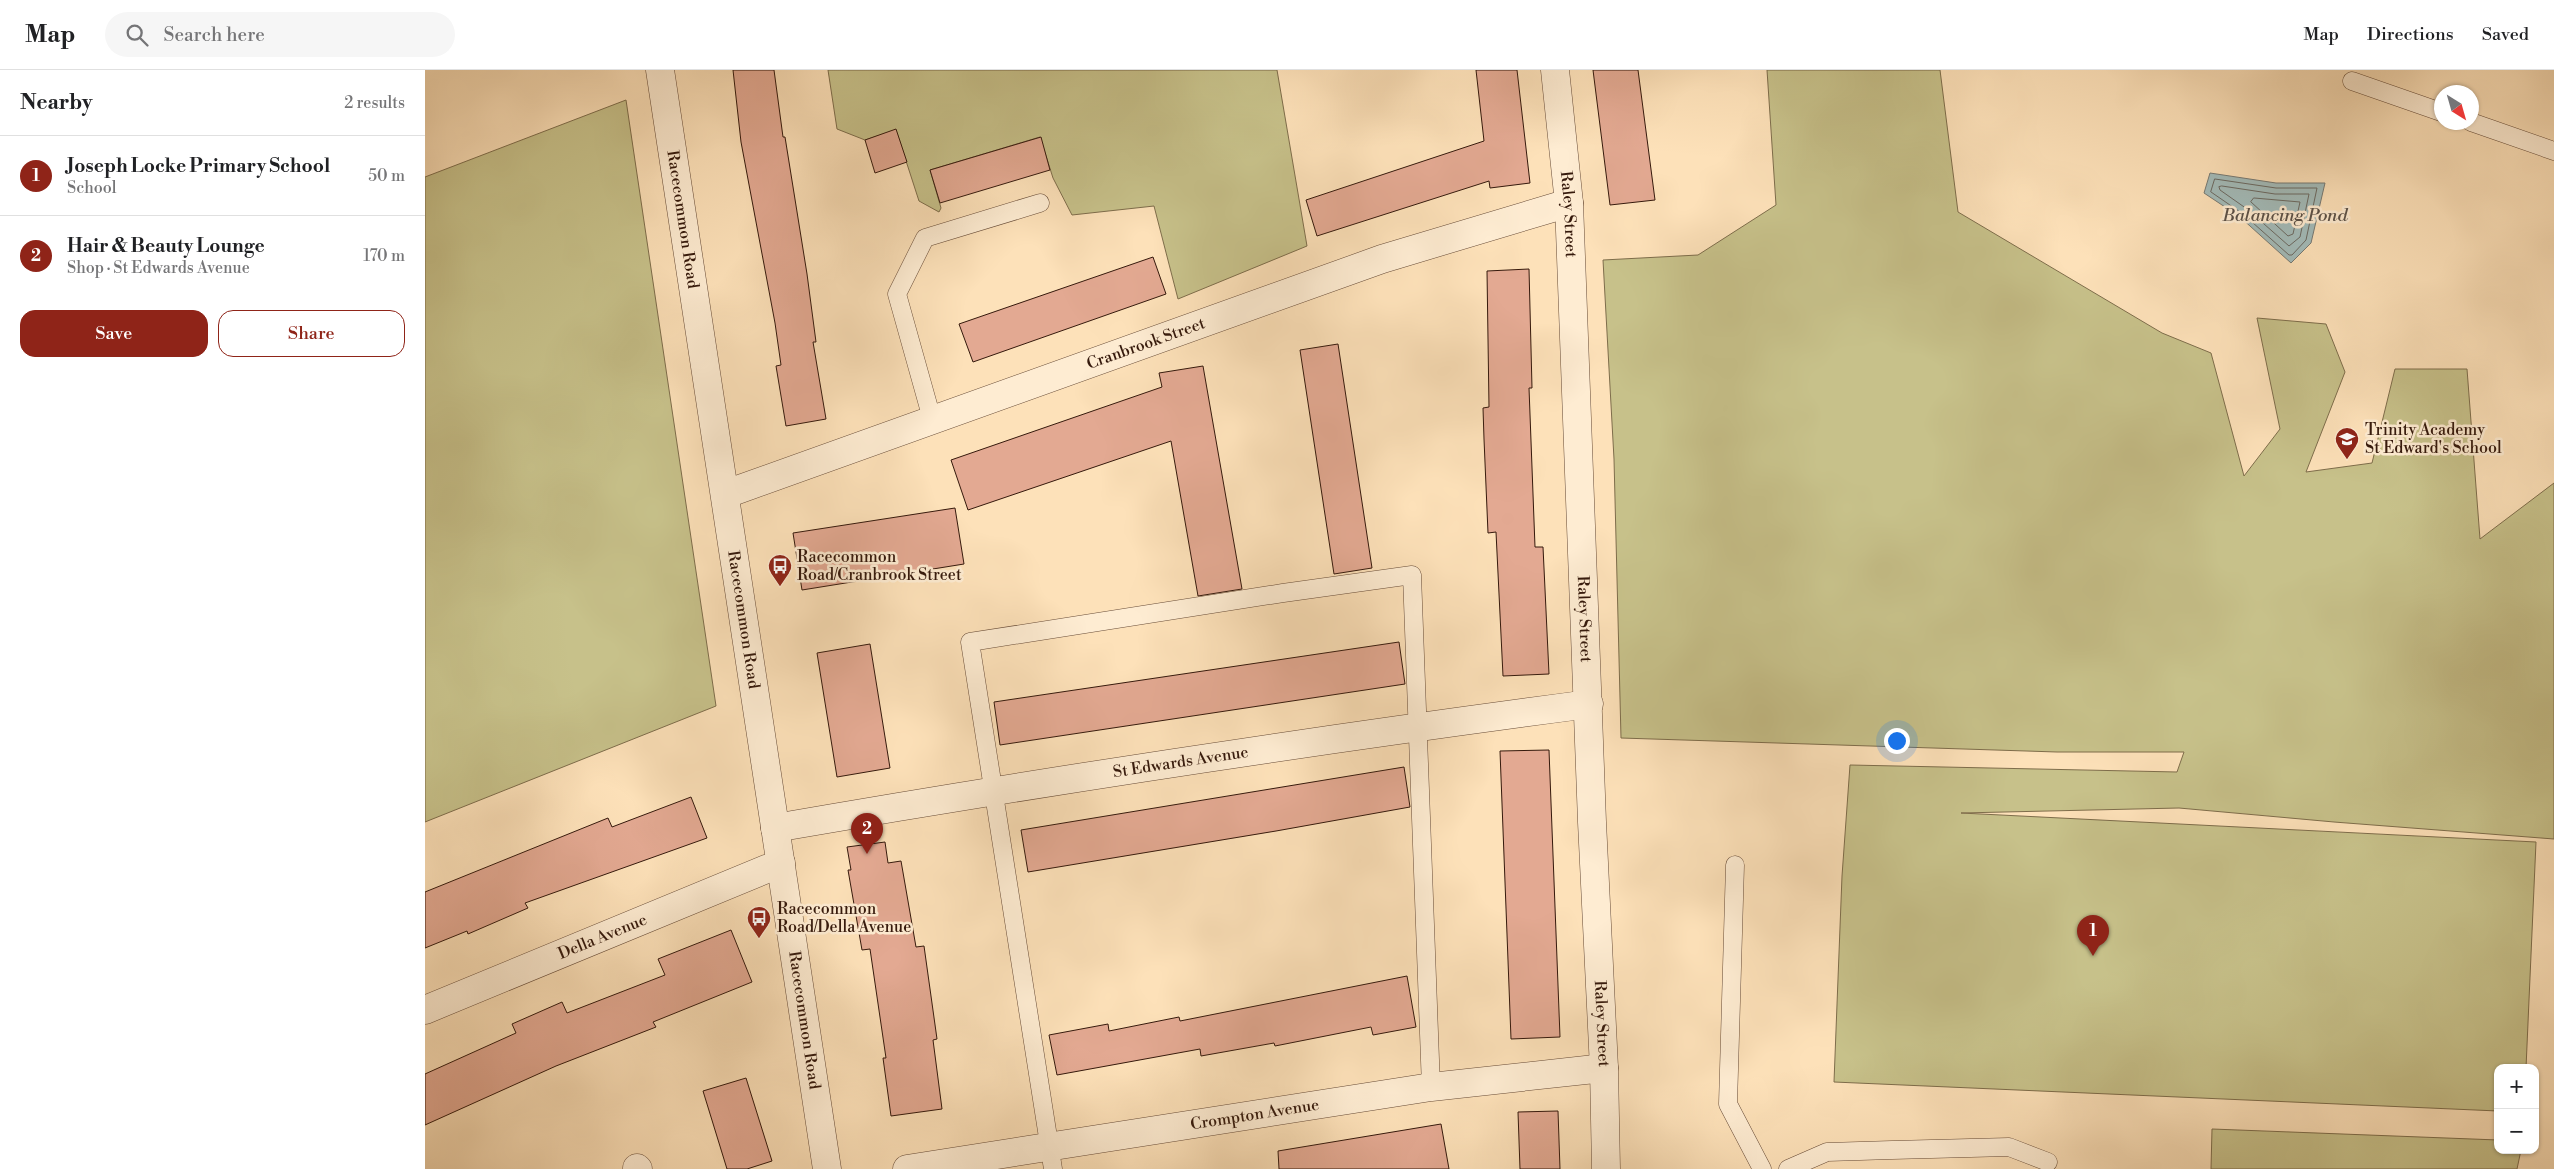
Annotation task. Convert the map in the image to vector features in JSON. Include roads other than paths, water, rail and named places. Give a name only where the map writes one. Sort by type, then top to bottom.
[{"type":"street","name":"Racecommon Road","points":[[660,70],[726,494],[827,1169]]},
{"type":"street","name":"Raley Street","points":[[1555,70],[1569,203],[1604,1068],[1606,1169]]},
{"type":"street","name":"Cranbrook Street","points":[[726,494],[1382,259],[1569,203]]},
{"type":"street","name":"St Edwards Avenue","points":[[775,828],[995,790],[1419,727],[1589,704]]},
{"type":"street","name":"Della Avenue","points":[[425,1010],[781,863]]},
{"type":"street","name":"Crompton Avenue","points":[[907,1169],[1051,1158],[1431,1087],[1604,1068]]},
{"type":"lane","points":[[2352,81],[2434,110]]},
{"type":"lane","points":[[2479,125],[2554,151]]},
{"type":"lane","points":[[932,419],[897,294],[925,238],[1040,203]]},
{"type":"lane","points":[[1051,1158],[995,790],[970,642],[1283,593],[1412,576],[1431,1087]]},
{"type":"lane","points":[[1735,865],[1728,1104],[1762,1169]]},
{"type":"lane","points":[[1788,1169],[1827,1152],[2009,1147],[2048,1162]]},
{"type":"water","name":"Balancing Pond","points":[[2210,173],[2276,183],[2325,183],[2311,243],[2291,263],[2240,217],[2204,193]]},
{"type":"place","name":"Trinity Academy St Edward's School","points":[[2347,460]]},
{"type":"place","name":"Racecommon Road/Cranbrook Street","points":[[780,587]]},
{"type":"place","name":"Hair & Beauty Lounge","points":[[867,854]]},
{"type":"place","name":"Racecommon Road/Della Avenue","points":[[759,939]]},
{"type":"place","name":"Joseph Locke Primary School","points":[[2093,956]]}]
